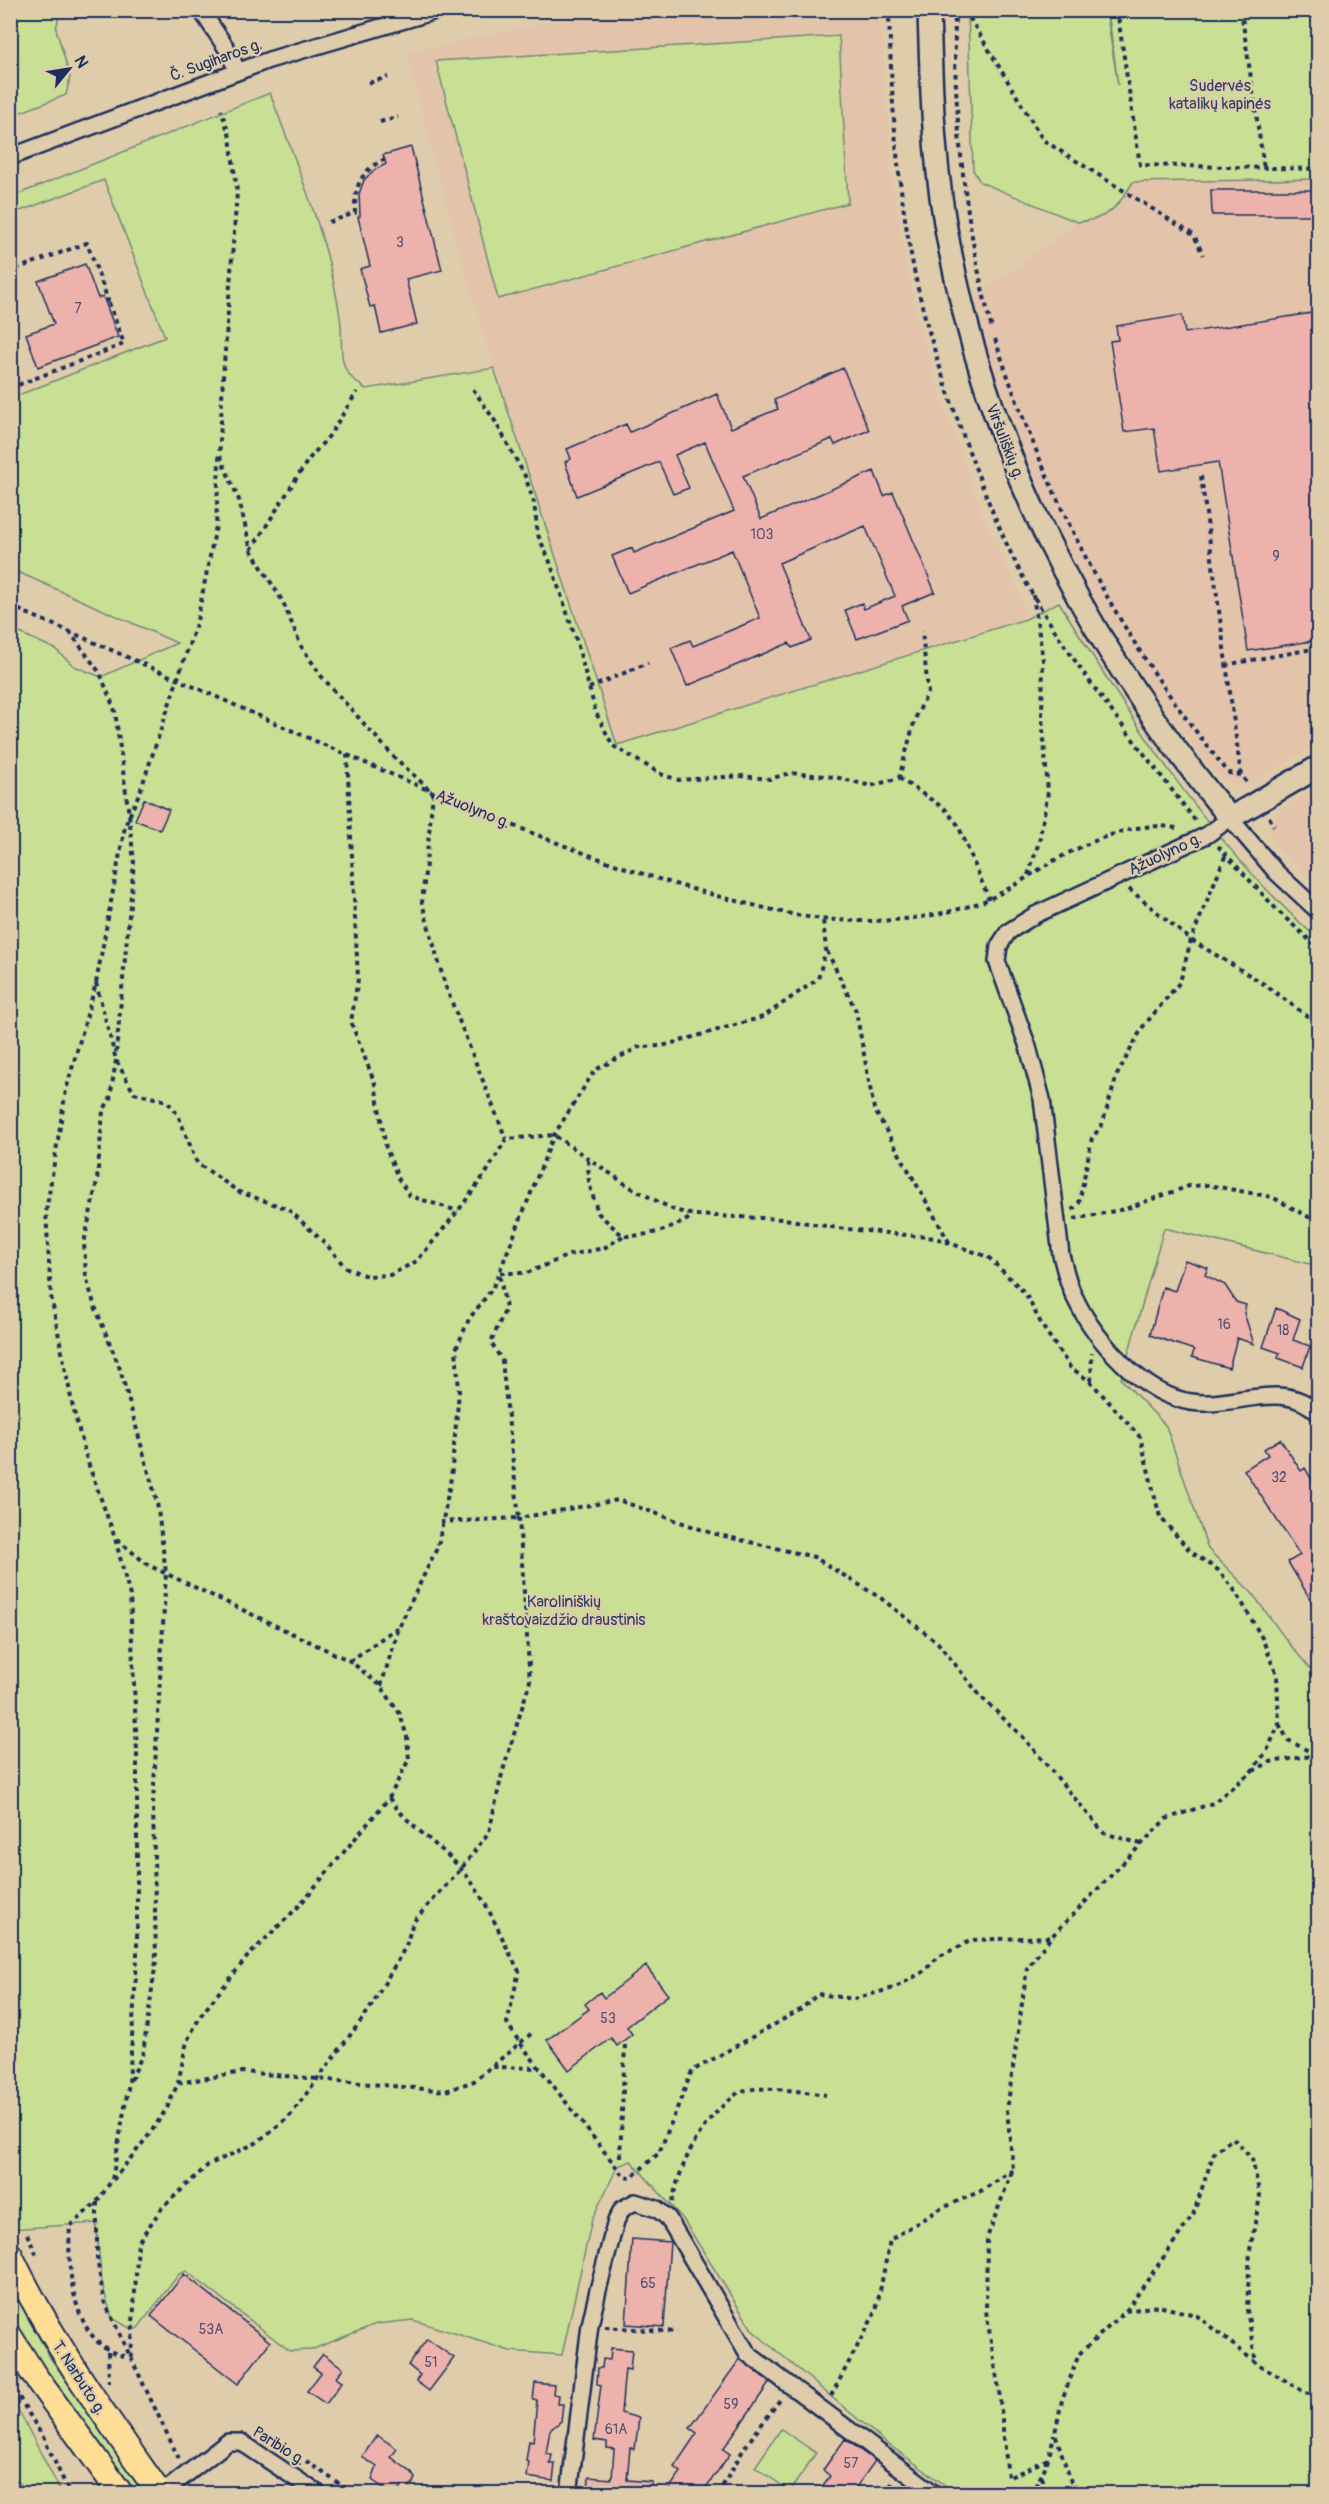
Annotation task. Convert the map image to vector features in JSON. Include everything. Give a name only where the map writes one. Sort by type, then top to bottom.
[{"type":"main road","name":"Viršuliškių g.","points":[[929,10],[934,137],[945,223],[975,357],[996,424],[1067,582],[1096,631],[1127,681],[1189,768],[1230,818]]},
{"type":"main road","name":"Ąžuolyno g.","points":[[1230,818],[1318,767]]},
{"type":"main road","name":"T. Narbuto g.","points":[[10,2255],[58,2346],[161,2493]]},
{"type":"main road","name":"T. Narbuto g.","points":[[10,2337],[34,2375],[121,2493]]},
{"type":"street","points":[[201,10],[227,49],[237,70]]},
{"type":"street","name":"Č. Sugiharos g.","points":[[10,157],[237,70],[439,10]]},
{"type":"street","points":[[1230,818],[1276,872],[1318,911]]},
{"type":"street","name":"Ąžuolyno g.","points":[[1058,1223],[1042,1100],[1028,1047],[997,961],[999,946],[1008,932],[1035,915],[1207,835],[1230,818]]},
{"type":"street","points":[[1058,1223],[1061,1255],[1074,1297],[1092,1328],[1134,1373],[1164,1393],[1190,1402],[1294,1396],[1309,1403],[1318,1413]]},
{"type":"street","points":[[569,2493],[590,2325],[616,2222],[622,2209],[635,2202],[657,2209],[668,2218],[748,2354],[935,2493]]},
{"type":"street","name":"Paribio g.","points":[[161,2493],[228,2442],[241,2442],[319,2493]]},
{"type":"path","points":[[955,10],[958,119],[970,219],[993,336],[1020,416],[1055,498],[1120,621],[1194,731],[1229,773],[1241,775],[1201,476]]},
{"type":"path","points":[[965,10],[1043,140],[1194,235],[1203,255]]},
{"type":"path","points":[[1117,10],[1140,165],[1318,169]]},
{"type":"path","points":[[1240,10],[1264,168]]},
{"type":"path","points":[[369,83],[388,77]]},
{"type":"path","points":[[112,2180],[129,2083],[137,1959],[136,1741],[130,1596],[115,1538],[87,1460],[73,1408],[51,1296],[46,1251],[46,1212],[52,1164],[66,1090],[96,983],[115,873],[129,815],[141,789],[197,621],[216,526],[223,377],[237,192],[230,137],[221,110]]},
{"type":"path","points":[[380,122],[398,117]]},
{"type":"path","points":[[329,222],[355,213],[354,196],[359,178],[370,166],[384,159]]},
{"type":"path","points":[[10,388],[124,344],[87,243],[16,268]]},
{"type":"path","points":[[473,388],[495,421],[525,476],[534,503],[538,535],[550,562],[576,639],[596,713],[613,747],[663,775],[679,780],[741,776],[770,779],[790,773],[835,777],[871,786],[899,777]]},
{"type":"path","points":[[251,550],[308,460],[329,436],[357,392]]},
{"type":"path","points":[[220,455],[239,500],[251,550],[283,602],[301,646],[322,677],[394,757],[433,793],[422,903],[445,985],[506,1139]]},
{"type":"path","points":[[1028,876],[1039,842],[1048,792],[1042,717],[1043,660],[1032,594]]},
{"type":"path","name":"Ąžuolyno g.","points":[[10,606],[179,678],[433,793],[587,856],[693,890],[823,919],[920,918],[960,909],[989,899],[1057,859],[1136,828],[1162,824],[1207,835]]},
{"type":"path","points":[[69,631],[100,673],[115,711],[134,863],[129,930],[118,1013],[117,1060],[110,1099],[104,1111],[97,1181],[84,1243],[86,1276],[94,1304],[120,1369],[157,1502],[166,1573],[153,1802],[156,1961],[143,2053],[129,2083]]},
{"type":"path","points":[[899,777],[915,719],[928,692],[922,631]]},
{"type":"path","points":[[1225,665],[1318,648]]},
{"type":"path","points":[[589,688],[648,663]]},
{"type":"path","points":[[347,754],[358,979],[351,1022],[375,1084],[386,1148],[398,1178],[410,1196],[458,1211]]},
{"type":"path","points":[[899,777],[945,809],[958,825],[989,899]]},
{"type":"path","points":[[1058,1223],[1079,1203],[1092,1138],[1102,1125],[1117,1075],[1142,1028],[1180,982],[1191,940],[1226,853],[1279,912],[1318,948]]},
{"type":"path","points":[[1114,877],[1191,940],[1261,982],[1318,1024]]},
{"type":"path","points":[[823,919],[826,950],[856,1011],[874,1109],[949,1242]]},
{"type":"path","points":[[381,1686],[399,1627],[438,1546],[440,1522],[451,1478],[459,1392],[456,1349],[469,1319],[492,1289],[554,1135],[595,1070],[639,1047],[662,1046],[763,1017],[818,979],[826,950]]},
{"type":"path","points":[[96,983],[117,1060],[134,1093],[167,1101],[178,1115],[197,1163],[239,1192],[288,1209],[327,1245],[345,1267],[366,1276],[390,1275],[417,1261],[488,1170],[506,1139]]},
{"type":"path","points":[[506,1139],[554,1135],[630,1187],[674,1210],[694,1215],[784,1219],[837,1228],[936,1238],[988,1257],[1025,1293],[1043,1327],[1070,1367],[1091,1382],[1140,1437],[1160,1517],[1191,1552],[1224,1578],[1236,1592],[1262,1638],[1277,1675],[1279,1724],[1267,1751],[1251,1772]]},
{"type":"path","points":[[588,1159],[589,1183],[598,1213],[623,1236]]},
{"type":"path","points":[[1058,1223],[1125,1209],[1189,1186],[1208,1185],[1272,1197],[1318,1222]]},
{"type":"path","points":[[499,1273],[527,1273],[569,1255],[604,1248],[623,1236],[646,1236],[676,1227],[694,1215]]},
{"type":"path","points":[[131,2358],[138,2242],[162,2208],[208,2165],[256,2143],[289,2117],[314,2080],[369,2010],[406,1946],[413,1922],[461,1869],[489,1832],[530,1681],[519,1518],[502,1360],[490,1342],[506,1308],[499,1273]]},
{"type":"path","points":[[440,1522],[519,1518],[618,1500],[711,1533],[814,1557],[882,1599],[938,1643],[982,1698],[1023,1737],[1104,1833],[1142,1844]]},
{"type":"path","points":[[115,1538],[148,1565],[350,1661],[381,1686],[400,1714],[407,1737],[409,1759],[390,1798],[298,1906],[248,1956],[201,2015],[187,2041],[178,2083],[167,2108],[97,2202],[70,2226],[68,2251],[74,2298],[89,2330],[108,2352],[124,2356]]},
{"type":"path","points":[[350,1661],[399,1627]]},
{"type":"path","points":[[1279,1724],[1288,1740],[1318,1755]]},
{"type":"path","points":[[1050,2458],[1008,2478],[999,2390],[986,2311],[987,2238],[1013,2169],[1008,2110],[1027,1968],[1051,1937],[1166,1819],[1213,1803],[1251,1772],[1270,1762],[1318,1755]]},
{"type":"path","points":[[390,1798],[461,1869],[485,1898],[502,1940],[519,1971],[507,2023],[624,2177],[632,2178],[659,2153],[692,2071],[800,2010],[818,1995],[854,1999],[894,1988],[923,1972],[938,1957],[972,1940],[1051,1937]]},
{"type":"path","points":[[178,2083],[243,2072],[446,2091],[474,2081],[532,2034]]},
{"type":"path","points":[[620,2157],[624,2045]]},
{"type":"path","points":[[493,2067],[540,2068]]},
{"type":"path","points":[[668,2218],[678,2176],[692,2145],[710,2117],[741,2091],[786,2090],[826,2095]]},
{"type":"path","points":[[1030,2493],[1042,2477],[1050,2458],[1062,2400],[1079,2354],[1126,2311],[1193,2216],[1214,2153],[1233,2138],[1252,2159],[1260,2196],[1250,2250],[1247,2310],[1256,2363]]},
{"type":"path","points":[[835,2390],[876,2311],[890,2240],[938,2210],[981,2191],[1013,2169]]},
{"type":"path","points":[[97,2202],[97,2258],[104,2301],[186,2473]]},
{"type":"path","points":[[1126,2311],[1158,2306],[1196,2316],[1256,2363],[1306,2393],[1318,2397]]},
{"type":"path","points":[[598,2326],[677,2332]]},
{"type":"path","points":[[108,2352],[109,2390]]},
{"type":"path","points":[[10,2382],[44,2439],[70,2493]]},
{"type":"path","points":[[718,2493],[745,2447],[790,2386]]},
{"type":"path","points":[[1055,2433],[1071,2482],[1085,2493]]},
{"type":"path","points":[[306,2461],[354,2493]]},
{"type":"path","points":[[1042,2477],[1047,2493]]},
{"type":"path","points":[[887,2493],[890,2490],[895,2493]]},
{"type":"shaded area","points":[[881,11],[891,169],[902,242],[917,316],[953,433],[983,516],[1017,589],[1026,619],[617,745],[499,384],[456,242],[407,52],[540,24],[631,12]]},
{"type":"shaded area","points":[[1318,179],[1318,744],[1246,786],[1234,786],[1216,774],[1152,691],[1087,586],[1026,461],[992,366],[974,298],[1077,222],[1090,222],[1115,210],[1133,182]]},
{"type":"shaded area","points":[[1318,786],[1318,887],[1281,851],[1272,839],[1270,826],[1280,810]]},
{"type":"green space","points":[[11,10],[60,11],[56,29],[70,77],[66,95],[11,116]]},
{"type":"green space","name":"Sudervės katalikų kapinės","points":[[968,11],[1106,11],[1118,85],[1108,11],[1318,11],[1318,179],[1133,182],[1111,211],[1088,221],[1077,222],[980,182],[973,170]]},
{"type":"green space","points":[[839,36],[848,203],[498,299],[436,61]]},
{"type":"green space","name":"Karoliniškių kraštovaizdžio draustinis","points":[[270,93],[311,204],[328,260],[340,317],[342,358],[348,374],[366,389],[494,368],[617,745],[1026,619],[1059,602],[1176,781],[1243,864],[1318,939],[1318,1266],[1164,1228],[1121,1379],[1166,1426],[1208,1549],[1252,1593],[1318,1678],[1318,2493],[956,2493],[884,2441],[753,2331],[683,2219],[631,2161],[618,2166],[592,2219],[562,2355],[510,2351],[413,2320],[376,2324],[311,2350],[290,2351],[186,2271],[179,2274],[138,2328],[133,2330],[112,2318],[102,2284],[96,2223],[11,2229],[11,629],[55,649],[74,666],[101,677],[177,643],[11,569],[11,398],[165,337],[104,180],[12,214],[11,197]]},
{"type":"green space","points":[[10,2285],[51,2359],[146,2493],[136,2493],[34,2354],[11,2314]]},
{"type":"green space","points":[[10,2394],[59,2488],[52,2492],[34,2492],[11,2476]]},
{"type":"green space","points":[[781,2429],[816,2453],[790,2491],[755,2467]]},
{"type":"building","points":[[411,147],[442,270],[406,279],[417,324],[381,333],[375,306],[370,307],[360,269],[370,266],[358,217],[360,216],[359,194],[364,180],[374,170],[386,164],[383,155]]},
{"type":"building","points":[[1211,190],[1318,190],[1318,215],[1212,215]]},
{"type":"building","points":[[85,264],[98,298],[103,296],[118,337],[38,367],[26,334],[54,324],[38,281]]},
{"type":"building","points":[[1318,312],[1318,640],[1248,651],[1218,462],[1161,471],[1154,428],[1124,432],[1110,341],[1118,340],[1116,326],[1182,315],[1185,333]]},
{"type":"building","points":[[843,368],[869,430],[835,445],[832,439],[743,476],[761,519],[874,471],[884,496],[893,492],[935,592],[902,606],[908,620],[857,639],[845,610],[862,603],[864,609],[895,596],[865,526],[779,563],[811,640],[792,648],[789,643],[687,686],[671,648],[690,640],[693,646],[760,618],[732,550],[628,593],[612,556],[632,548],[634,553],[734,511],[705,442],[675,455],[689,488],[673,494],[659,462],[577,496],[565,462],[571,459],[567,449],[626,424],[630,432],[717,394],[731,428],[778,409],[774,400]]},
{"type":"building","points":[[144,799],[169,810],[160,830],[135,820]]},
{"type":"building","points":[[1185,1260],[1208,1268],[1205,1275],[1225,1285],[1236,1302],[1246,1305],[1244,1313],[1254,1344],[1237,1338],[1229,1368],[1192,1357],[1194,1350],[1150,1335],[1163,1287],[1175,1291]]},
{"type":"building","points":[[1276,1308],[1300,1319],[1293,1340],[1310,1346],[1303,1367],[1278,1358],[1280,1353],[1263,1347]]},
{"type":"building","points":[[1280,1439],[1301,1471],[1305,1468],[1318,1490],[1318,1612],[1288,1562],[1300,1555],[1244,1470],[1268,1455],[1264,1449]]},
{"type":"building","points":[[646,1966],[668,1995],[627,2027],[632,2034],[617,2046],[611,2038],[569,2070],[547,2040],[589,2009],[585,2004],[600,1992],[604,1998]]},
{"type":"building","points":[[632,2239],[670,2242],[664,2327],[626,2324]]},
{"type":"building","points":[[184,2274],[270,2342],[238,2384],[151,2316]]},
{"type":"building","points":[[427,2339],[454,2358],[429,2391],[416,2381],[420,2375],[408,2365]]},
{"type":"building","points":[[611,2348],[632,2350],[630,2370],[625,2369],[621,2413],[639,2418],[635,2449],[630,2448],[627,2480],[652,2482],[652,2493],[588,2493],[589,2477],[612,2479],[614,2449],[607,2448],[607,2442],[594,2440],[601,2385],[597,2384],[598,2368],[602,2368],[603,2359],[610,2360]]},
{"type":"building","points":[[323,2354],[343,2368],[336,2378],[342,2382],[326,2404],[307,2391],[321,2373],[313,2367]]},
{"type":"building","points":[[740,2359],[770,2382],[723,2449],[730,2454],[702,2493],[666,2493],[681,2472],[674,2467],[697,2433],[690,2428]]},
{"type":"building","points":[[535,2383],[554,2385],[553,2394],[559,2395],[558,2404],[563,2404],[561,2421],[550,2430],[546,2454],[552,2455],[550,2464],[555,2464],[553,2481],[527,2477],[529,2462],[526,2461],[529,2441],[533,2442],[537,2400],[533,2400]]},
{"type":"building","points":[[377,2435],[397,2449],[391,2457],[411,2472],[415,2478],[410,2486],[402,2486],[397,2493],[391,2493],[372,2480],[377,2467],[362,2457]]},
{"type":"building","points":[[845,2439],[875,2461],[852,2493],[817,2493],[830,2476],[823,2470]]}]
